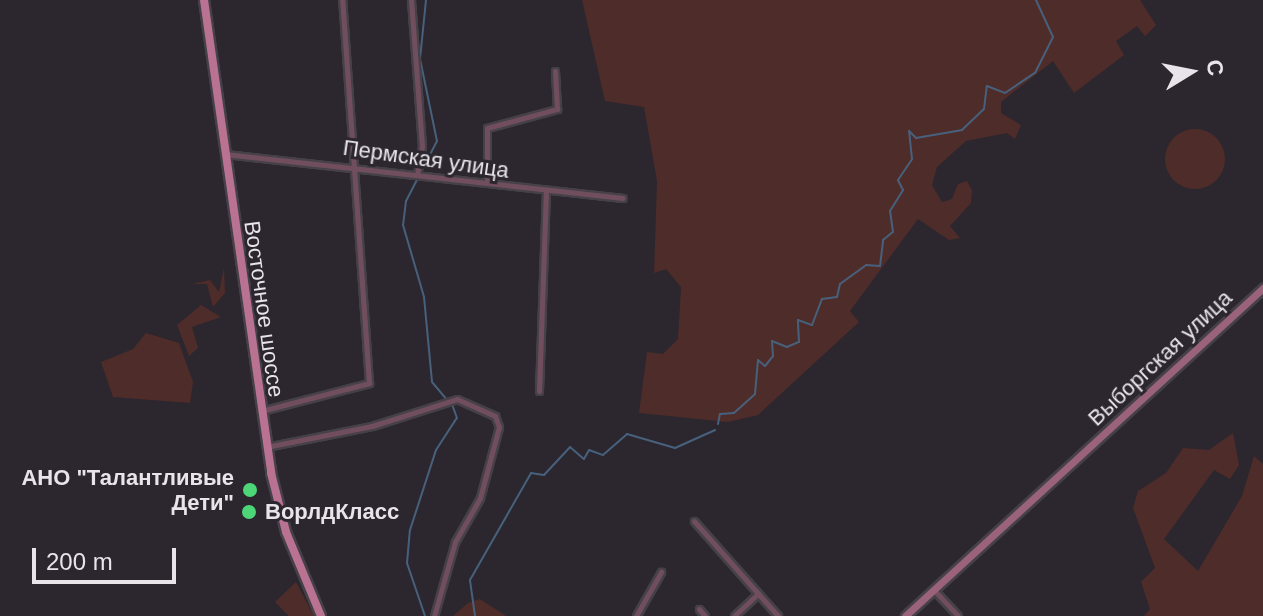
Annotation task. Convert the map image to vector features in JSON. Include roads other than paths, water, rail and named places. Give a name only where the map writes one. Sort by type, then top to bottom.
[{"type":"main road","name":"Восточное шоссе","points":[[204,0],[266,447],[286,532],[321,616]]},
{"type":"street","points":[[261,411],[364,389],[369,383],[342,0]]},
{"type":"street","points":[[411,0],[422,146],[417,174]]},
{"type":"street","points":[[487,183],[487,128],[557,109],[555,71]]},
{"type":"street","name":"Пермская улица","points":[[224,154],[355,165],[546,192],[623,198]]},
{"type":"street","points":[[539,391],[546,192]]},
{"type":"street","name":"Выборгская улица","points":[[905,616],[1263,288]]},
{"type":"street","points":[[266,447],[372,426],[457,399],[495,416],[499,427],[434,616]]},
{"type":"street","points":[[694,521],[778,616]]},
{"type":"street","points":[[636,616],[661,572]]},
{"type":"street","points":[[934,590],[958,616]]},
{"type":"street","points":[[734,616],[758,594]]},
{"type":"street","points":[[699,609],[705,616]]},
{"type":"waterway","points":[[426,0],[420,59],[437,141],[406,201],[403,225],[424,297],[432,382],[447,400]]},
{"type":"waterway","points":[[718,424],[720,414],[734,413],[755,394],[758,360],[765,366],[773,356],[772,341],[787,347],[799,342],[798,320],[812,325],[822,299],[837,297],[840,284],[866,265],[880,266],[883,240],[893,232],[890,211],[903,190],[898,180],[912,159],[909,131],[916,138],[962,130],[984,109],[987,86],[1005,93],[1035,73],[1053,37],[1036,0]]},
{"type":"waterway","points":[[425,616],[407,563],[410,530],[436,450],[457,418],[452,404]]},
{"type":"waterway","points":[[475,616],[470,580],[531,473],[544,475],[570,447],[584,459],[589,450],[603,455],[627,434],[675,448],[715,430]]},
{"type":"place","name":"АНО \"Талантливые Дети\"","points":[[250,490]]},
{"type":"place","name":"ВорлдКласс","points":[[249,512]]}]
